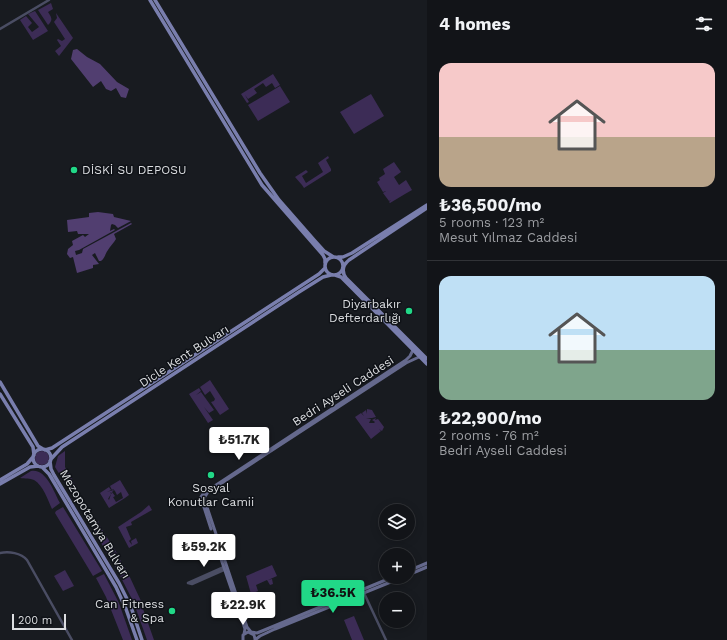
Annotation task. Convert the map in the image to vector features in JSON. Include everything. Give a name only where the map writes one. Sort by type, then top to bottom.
[{"type":"main road","points":[[150,0],[262,185],[323,256],[327,272],[340,278],[354,290],[427,364]]},
{"type":"main road","points":[[155,0],[260,173],[279,200],[324,251],[332,256],[346,256],[427,205]]},
{"type":"main road","points":[[333,275],[340,273],[349,260],[427,208]]},
{"type":"main road","points":[[325,263],[332,256]]},
{"type":"main road","points":[[338,257],[342,261],[343,272],[346,278],[427,359]]},
{"type":"main road","name":"Dicle Kent Bulvarı","points":[[44,450],[52,448],[91,423],[325,268]]},
{"type":"main road","name":"Dicle Kent Bulvarı","points":[[51,460],[62,447],[299,292],[323,277],[333,275]]},
{"type":"main road","name":"Bedri Ayseli Caddesi","points":[[254,640],[254,636],[247,627],[202,501],[202,494],[406,360],[410,356],[412,350]]},
{"type":"main road","name":"Bedri Ayseli Caddesi","points":[[243,637],[245,629],[204,501],[205,495],[406,363],[419,356]]},
{"type":"main road","points":[[0,382],[38,446],[50,453],[51,460],[47,466],[30,467],[0,484]]},
{"type":"main road","points":[[0,394],[33,448],[34,462],[40,467]]},
{"type":"main road","points":[[0,480],[27,464],[37,451],[44,450]]},
{"type":"main road","name":"Mezopotamya Bulvarı","points":[[51,460],[51,469],[119,583],[131,608],[142,640]]},
{"type":"main road","name":"Mezopotamya Bulvarı","points":[[40,467],[49,474],[107,571],[126,609],[137,640]]},
{"type":"main road","points":[[415,568],[427,563]]},
{"type":"main road","points":[[415,572],[427,567]]},
{"type":"main road","points":[[239,640],[251,632],[257,633],[379,583]]},
{"type":"main road","points":[[254,640],[275,629],[386,584]]},
{"type":"street","points":[[0,29],[49,0]]},
{"type":"street","points":[[0,553],[5,552],[21,555],[27,560],[72,640]]},
{"type":"street","points":[[226,568],[192,584],[188,583],[226,568]]},
{"type":"street","points":[[364,593],[386,640]]},
{"type":"shaded area","points":[[51,3],[53,9],[48,12],[51,22],[48,25],[38,10]]},
{"type":"shaded area","points":[[35,11],[48,31],[33,40],[20,20],[26,16],[32,23],[28,27],[32,32],[39,27],[28,14]]},
{"type":"shaded area","points":[[56,13],[73,38],[59,56],[55,51],[61,46],[57,40],[62,41],[65,39],[54,22],[57,18]]},
{"type":"shaded area","points":[[77,49],[87,57],[100,64],[117,82],[129,89],[126,98],[121,97],[116,88],[111,91],[106,89],[101,81],[93,87],[71,59],[73,50]]},
{"type":"shaded area","points":[[273,74],[280,85],[275,88],[272,83],[266,87],[263,83],[254,89],[257,93],[248,99],[245,95],[249,102],[247,103],[241,94]]},
{"type":"shaded area","points":[[280,86],[290,102],[258,121],[248,105]]},
{"type":"shaded area","points":[[371,94],[384,116],[354,134],[340,112]]},
{"type":"shaded area","points":[[328,156],[329,158],[326,160],[331,171],[304,188],[295,177],[306,170],[308,172],[302,176],[306,183],[323,172],[318,163]]},
{"type":"shaded area","points":[[394,162],[401,172],[394,177],[399,185],[406,180],[412,190],[390,203],[389,202],[391,200],[389,201],[383,193],[386,191],[383,192],[377,182],[380,180],[379,178],[385,174],[383,169]]},
{"type":"shaded area","points":[[98,212],[113,214],[114,217],[131,221],[118,228],[112,224],[110,231],[115,230],[75,251],[76,255],[82,253],[83,249],[131,223],[132,224],[114,234],[116,239],[101,261],[99,261],[95,253],[92,255],[99,264],[93,265],[93,268],[77,273],[73,257],[70,258],[67,254],[68,249],[73,245],[72,241],[83,235],[85,237],[89,234],[78,234],[77,231],[68,232],[67,220],[89,217],[89,213]]},
{"type":"shaded area","points":[[210,380],[229,409],[220,415],[211,402],[215,399],[210,391],[205,395],[200,387]]},
{"type":"shaded area","points":[[199,388],[201,391],[196,395],[201,392],[214,410],[209,413],[204,407],[213,420],[208,423],[189,394]]},
{"type":"shaded area","points":[[367,409],[372,410],[376,417],[366,418],[371,419],[369,423],[374,423],[375,422],[372,420],[376,418],[375,420],[378,419],[384,427],[382,431],[379,429],[381,431],[371,439],[355,417],[361,413],[364,416],[362,413],[366,410],[367,414]]},
{"type":"shaded area","points":[[39,451],[45,451],[49,455],[49,461],[45,465],[39,465],[35,461],[35,455]]},
{"type":"shaded area","points":[[65,451],[65,467],[77,488],[70,491],[55,467],[58,456]]},
{"type":"shaded area","points":[[31,471],[41,473],[52,487],[60,503],[52,509],[45,493],[37,482],[32,479],[20,478]]},
{"type":"shaded area","points":[[120,480],[129,495],[109,508],[100,493],[109,487],[111,490],[107,492],[114,490],[112,490],[110,486]],"holes":[[[114,490],[117,495],[121,492],[123,498],[116,502],[113,497],[115,496],[112,492]]]},
{"type":"shaded area","points":[[149,505],[152,510],[131,522],[132,525],[126,527],[131,539],[129,541],[132,545],[131,541],[136,538],[138,543],[129,548],[118,527]]},
{"type":"shaded area","points":[[63,507],[102,571],[93,576],[55,513]]},
{"type":"shaded area","points":[[99,521],[98,523],[118,555],[110,558],[91,526]]},
{"type":"shaded area","points":[[119,558],[127,571],[141,601],[134,603],[113,562]]},
{"type":"shaded area","points":[[272,565],[277,576],[268,580],[272,579],[273,584],[270,585],[267,580],[256,585],[258,591],[251,594],[246,576]]},
{"type":"shaded area","points":[[65,570],[74,586],[63,591],[54,576]]},
{"type":"shaded area","points":[[104,574],[119,603],[132,640],[123,640],[106,597],[96,578]]},
{"type":"shaded area","points":[[142,606],[154,640],[147,640],[136,609]]},
{"type":"shaded area","points":[[354,616],[364,640],[352,640],[344,620]]},
{"type":"place","name":"DİSKİ SU DEPOSU","points":[[74,170]]},
{"type":"place","name":"Diyarbakır Defterdarlığı","points":[[409,311]]},
{"type":"place","name":"Sosyal Konutlar Camii","points":[[211,475]]},
{"type":"place","name":"Can Fitness & Spa","points":[[172,611]]}]
